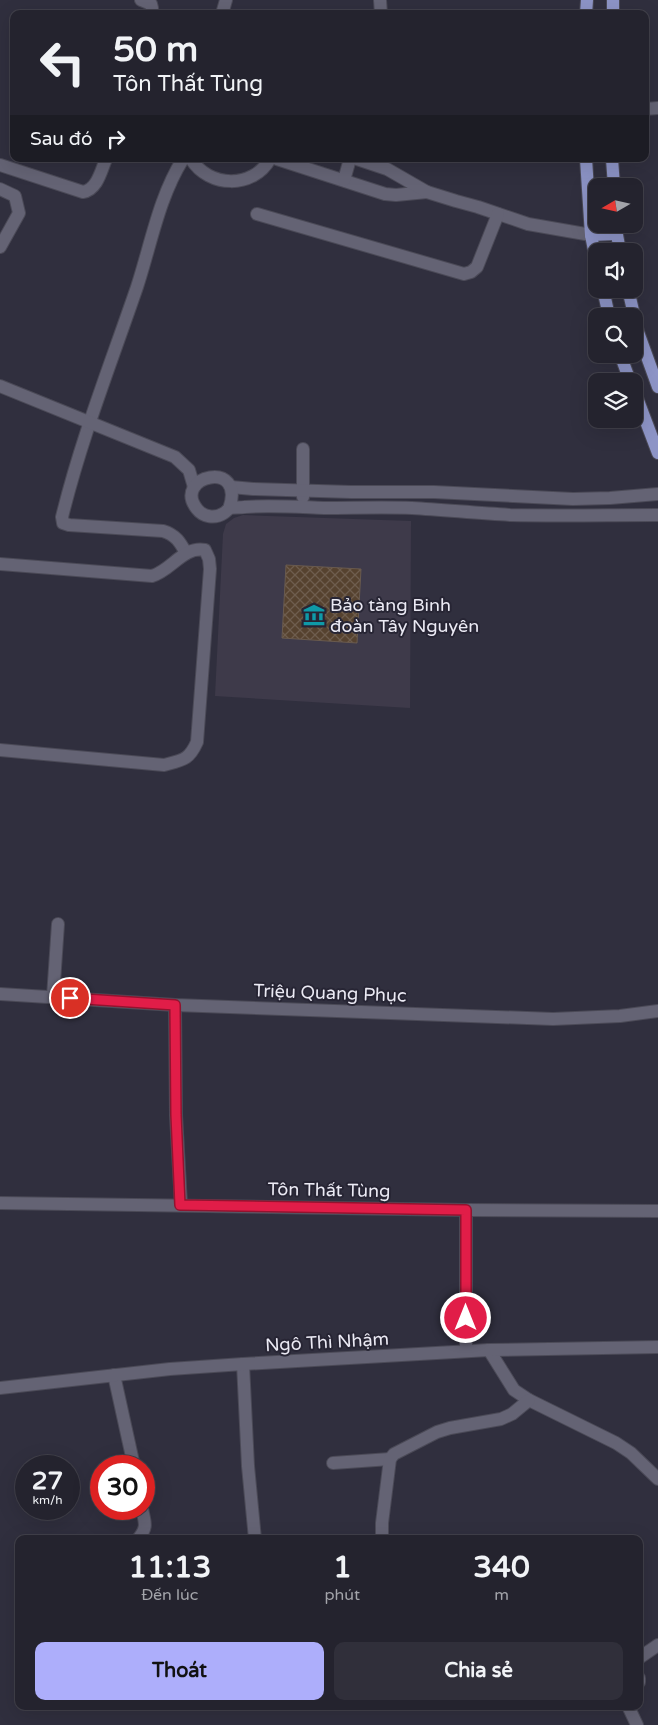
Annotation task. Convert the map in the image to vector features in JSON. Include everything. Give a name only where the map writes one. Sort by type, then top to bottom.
[{"type":"main road","points":[[586,162],[592,243]]},
{"type":"main road","points":[[612,162],[613,178]]},
{"type":"main road","points":[[590,235],[599,233]]},
{"type":"main road","points":[[630,298],[638,332],[658,387]]},
{"type":"main road","points":[[643,414],[658,453]]},
{"type":"street","points":[[141,0],[151,4],[152,10]]},
{"type":"street","points":[[0,165],[83,192],[94,188],[105,162]]},
{"type":"street","points":[[181,162],[170,182],[146,260],[89,424],[62,517],[63,523],[69,525],[163,531],[172,534],[178,539],[186,553]]},
{"type":"street","points":[[185,162],[219,180],[236,182],[253,176],[268,162]]},
{"type":"street","points":[[287,162],[385,194],[396,195],[427,192]]},
{"type":"street","points":[[344,180],[349,162]]},
{"type":"street","points":[[387,164],[427,192],[528,224],[590,235]]},
{"type":"street","points":[[0,189],[15,196],[19,213],[0,247]]},
{"type":"street","points":[[257,214],[464,274],[471,272],[476,267],[498,214]]},
{"type":"street","points":[[0,386],[89,424],[175,457],[189,470],[194,487],[192,495],[193,504],[198,511],[206,516],[214,517],[223,514],[229,508],[233,498],[231,487],[223,479],[213,476],[202,479],[194,487]]},
{"type":"street","points":[[303,449],[303,507]]},
{"type":"street","points":[[231,487],[573,499],[658,494]]},
{"type":"street","points":[[409,492],[410,508]]},
{"type":"street","points":[[509,514],[511,496]]},
{"type":"street","points":[[573,499],[573,515]]},
{"type":"street","points":[[229,508],[410,508],[509,514],[658,516]]},
{"type":"street","points":[[0,564],[152,576],[162,573],[186,553],[197,548],[205,550],[209,558],[210,569],[197,742],[191,755],[178,762],[164,765],[0,750]]},
{"type":"street","points":[[53,998],[58,924]]},
{"type":"street","name":"Triệu Quang Phục","points":[[0,994],[175,1005],[553,1019],[658,1012]]},
{"type":"street","points":[[175,1005],[176,1115],[180,1205]]},
{"type":"street","name":"Tôn Thất Tùng","points":[[0,1203],[658,1211]]},
{"type":"street","points":[[466,1210],[466,1351]]},
{"type":"street","name":"Ngô Thì Nhậm","points":[[0,1388],[114,1375],[243,1364],[489,1350],[658,1347]]},
{"type":"street","points":[[489,1350],[514,1390],[529,1400],[616,1443],[631,1453],[658,1479]]},
{"type":"street","points":[[243,1364],[248,1466],[255,1535]]},
{"type":"street","points":[[114,1375],[132,1455]]},
{"type":"street","points":[[382,1535],[390,1459],[398,1451],[437,1432],[450,1428],[491,1422],[507,1417],[529,1400]]},
{"type":"street","points":[[333,1463],[390,1459]]},
{"type":"street","points":[[142,1535],[145,1531],[145,1520]]},
{"type":"street","points":[[643,1655],[658,1645]]},
{"type":"street","points":[[630,1710],[637,1725]]},
{"type":"shaded area","name":"Bảo tàng Binh đoàn Tây Nguyên","points":[[243,515],[411,521],[410,708],[215,696],[223,534],[226,524],[234,518]]},
{"type":"building","points":[[286,565],[361,569],[357,643],[282,638]]},
{"type":"place","name":"Bảo tàng Binh đoàn Tây Nguyên","points":[[314,615]]},
{"type":"route","points":[[70,998],[175,1005],[176,1115],[180,1205],[466,1210],[466,1318]]}]
